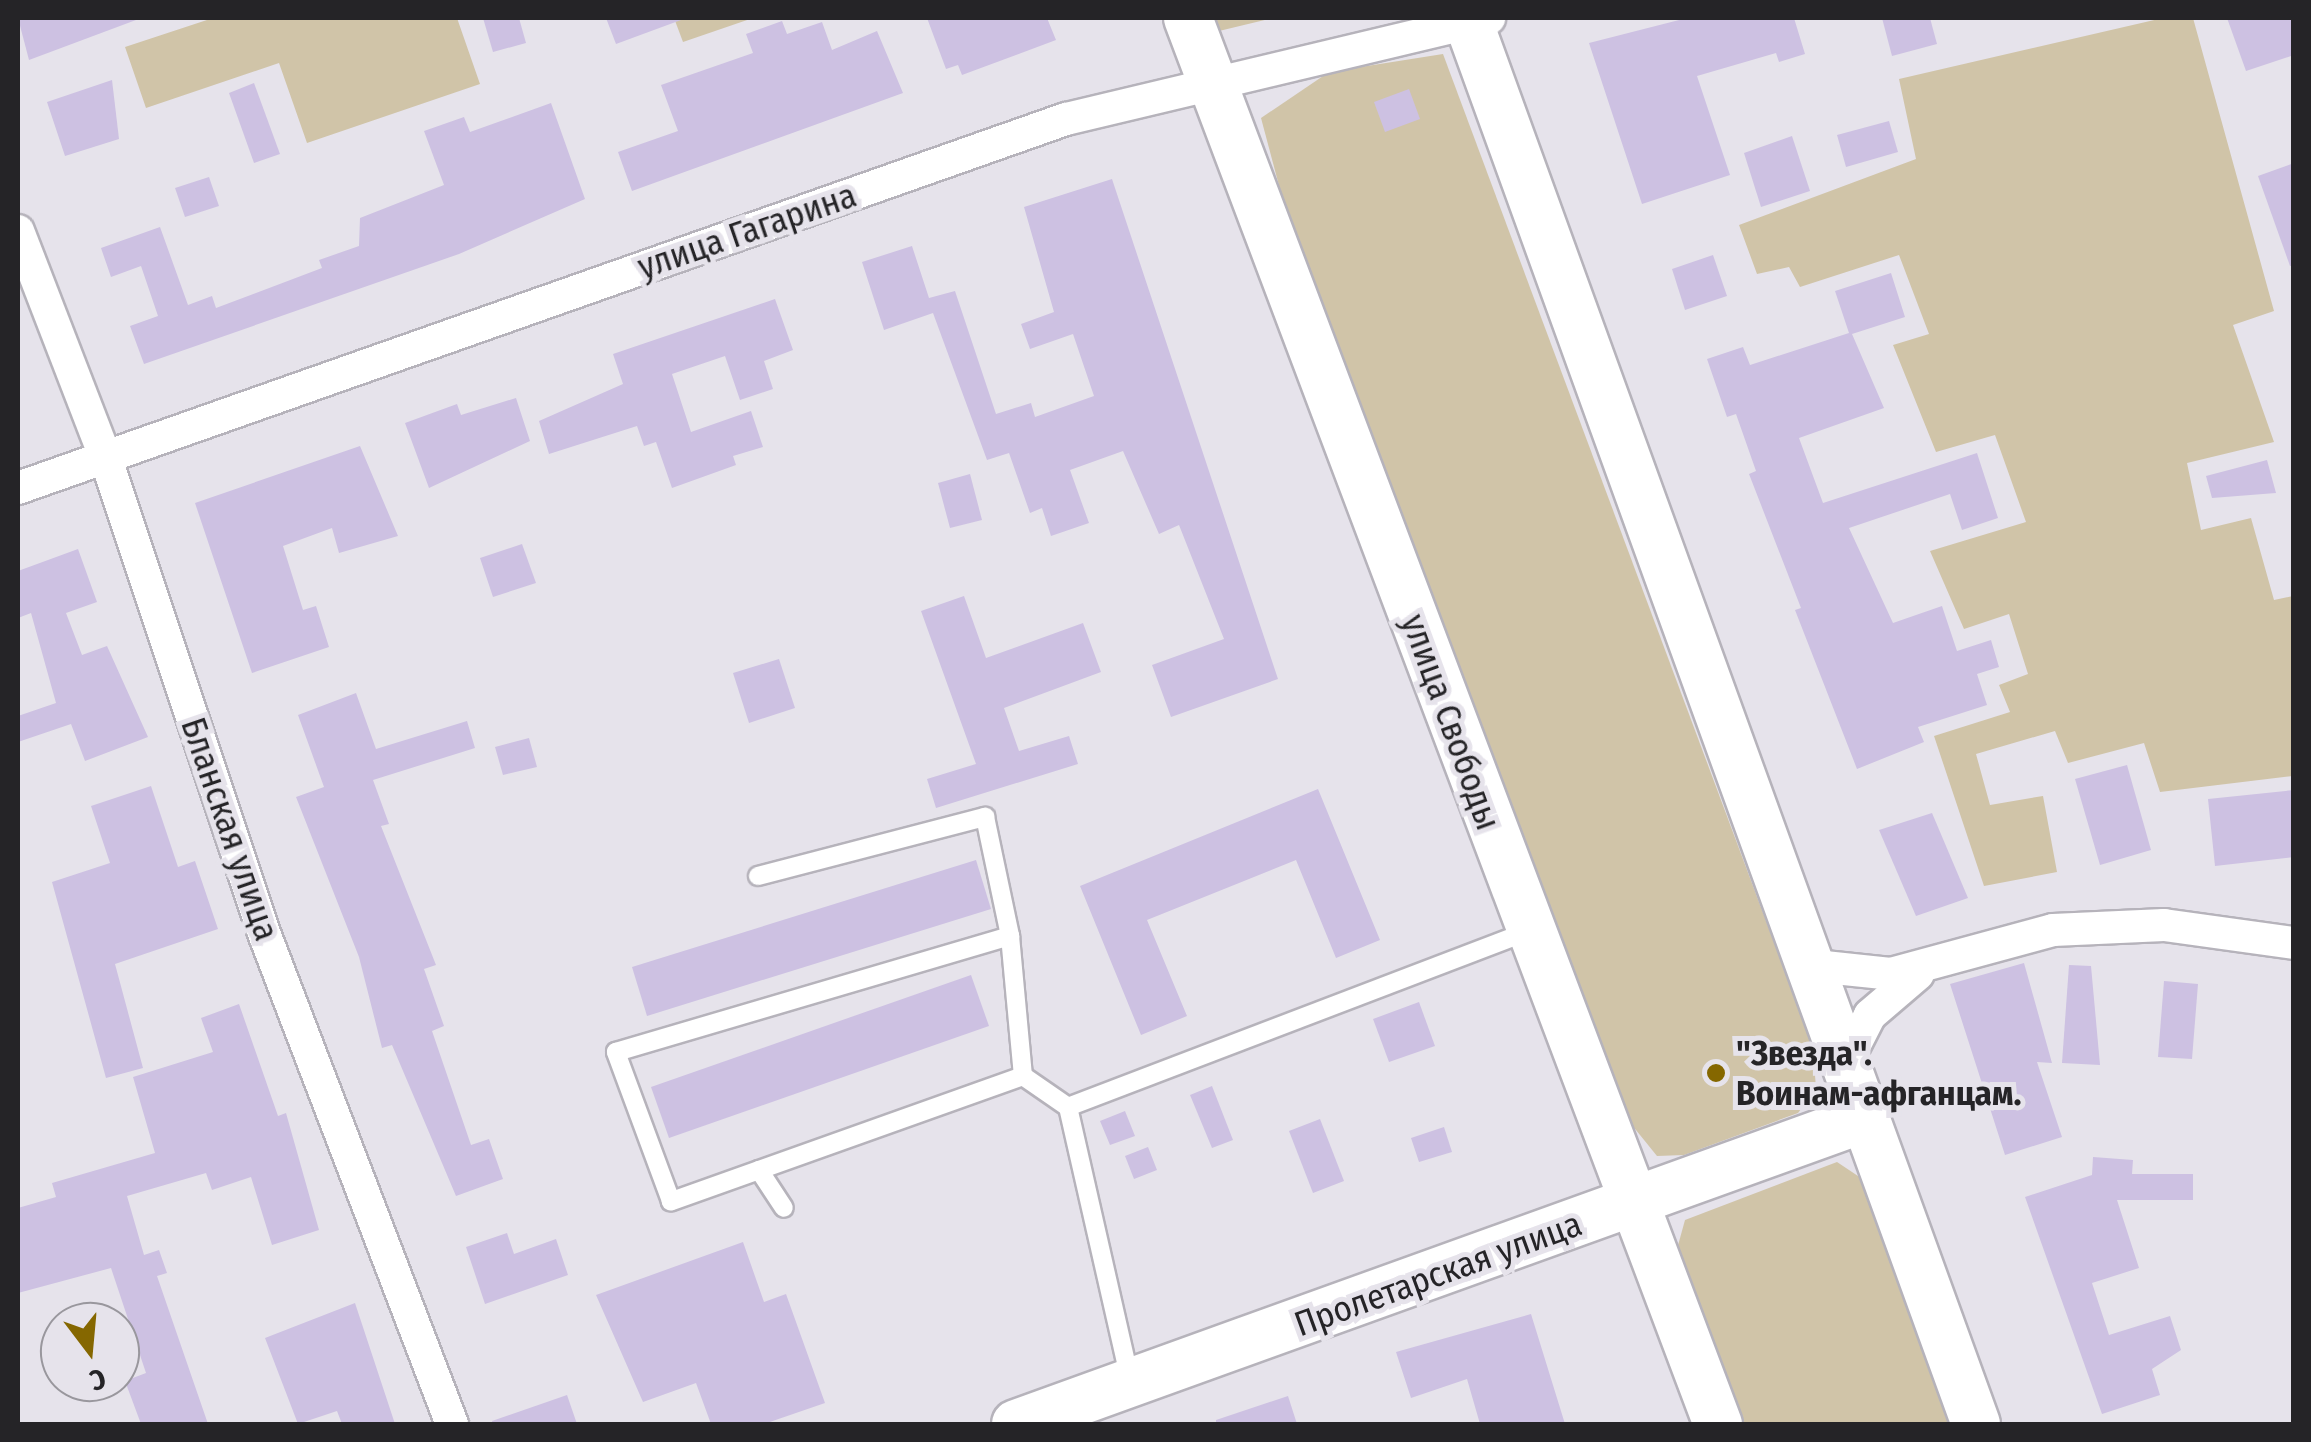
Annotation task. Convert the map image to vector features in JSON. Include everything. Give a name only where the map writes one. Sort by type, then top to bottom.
[{"type":"main road","name":"улица Свободы","points":[[1188,18],[1718,1424]]},
{"type":"main road","points":[[1475,19],[1815,966],[1859,1120],[1976,1424]]},
{"type":"main road","name":"Пролетарская улица","points":[[1016,1424],[1859,1120]]},
{"type":"street","name":"улица Гагарина","points":[[18,488],[1066,119],[1212,80],[1475,19]]},
{"type":"street","name":"Бланская улица","points":[[18,230],[105,456],[264,934],[452,1424]]},
{"type":"street","points":[[1815,966],[1891,974],[1952,954],[2053,930],[2164,925],[2294,943]]},
{"type":"street","points":[[1843,1068],[1893,988],[1952,954]]},
{"type":"lane","points":[[758,876],[985,817],[1010,936],[1023,1076]]},
{"type":"lane","points":[[1068,1107],[1530,931]]},
{"type":"lane","points":[[1010,936],[616,1052],[671,1201],[1023,1076]]},
{"type":"lane","points":[[1023,1076],[1068,1107],[1131,1385]]},
{"type":"lane","points":[[759,1170],[784,1208]]},
{"type":"shaded area","points":[[213,18],[457,18],[480,84],[307,143],[279,63],[146,108],[125,47]]},
{"type":"shaded area","points":[[674,18],[753,18],[683,42]]},
{"type":"shaded area","points":[[1214,18],[1273,18],[1219,31]]},
{"type":"shaded area","points":[[2163,18],[2193,18],[2274,311],[2233,325],[2274,442],[2187,463],[2201,530],[2251,518],[2274,600],[2293,596],[2293,776],[2160,792],[2144,743],[2068,763],[2055,731],[1976,754],[1990,805],[2043,796],[2057,872],[1984,886],[1934,736],[2010,712],[1999,685],[2028,674],[2009,614],[1964,629],[1930,551],[2026,522],[1995,435],[1936,452],[1893,345],[1929,334],[1899,255],[1800,287],[1789,267],[1757,274],[1739,225],[1916,159],[1899,79]]},
{"type":"shaded area","points":[[1443,54],[1813,1047],[1816,1089],[1798,1113],[1684,1155],[1657,1156],[1623,1114],[1285,208],[1261,118],[1329,72]]},
{"type":"shaded area","points":[[1837,1162],[1861,1178],[1952,1424],[1742,1424],[1677,1249],[1685,1220]]},
{"type":"building","points":[[18,18],[136,18],[136,20],[29,60]]},
{"type":"building","points":[[483,18],[519,18],[526,43],[493,52]]},
{"type":"building","points":[[606,18],[680,18],[681,20],[616,44]]},
{"type":"building","points":[[927,18],[1047,18],[1056,40],[962,75],[958,65],[946,69]]},
{"type":"building","points":[[1687,18],[1794,18],[1805,54],[1779,62],[1776,53],[1697,76],[1730,175],[1642,204],[1589,43]]},
{"type":"building","points":[[1882,18],[1930,18],[1937,44],[1892,56]]},
{"type":"building","points":[[2227,18],[2294,18],[2294,55],[2246,71]]},
{"type":"building","points":[[782,21],[787,34],[822,22],[832,50],[877,31],[903,93],[632,191],[618,152],[678,131],[661,85],[753,53],[746,34]]},
{"type":"building","points":[[112,80],[119,139],[65,156],[47,102]]},
{"type":"building","points":[[254,83],[280,154],[254,163],[229,93]]},
{"type":"building","points":[[1409,89],[1420,119],[1385,132],[1374,102]]},
{"type":"building","points":[[551,103],[585,199],[459,254],[144,364],[130,326],[158,316],[141,266],[111,277],[101,248],[160,227],[188,305],[212,296],[216,308],[322,268],[319,260],[359,246],[360,218],[444,185],[424,131],[464,117],[470,132]]},
{"type":"building","points":[[1889,121],[1898,152],[1846,167],[1837,135]]},
{"type":"building","points":[[1792,136],[1810,191],[1761,207],[1744,153]]},
{"type":"building","points":[[2294,163],[2294,265],[2290,266],[2258,176]]},
{"type":"building","points":[[209,177],[219,206],[185,217],[175,188]]},
{"type":"building","points":[[1112,179],[1278,679],[1171,717],[1152,665],[1224,639],[1179,525],[1159,534],[1123,451],[1070,470],[1089,523],[1051,536],[1042,508],[1030,513],[1009,453],[987,460],[933,313],[884,330],[862,262],[912,246],[929,298],[955,291],[996,414],[1031,403],[1035,417],[1094,396],[1073,334],[1030,349],[1021,324],[1054,312],[1024,207]]},
{"type":"building","points":[[1713,255],[1727,296],[1685,310],[1672,269]]},
{"type":"building","points":[[1891,273],[1905,317],[1852,334],[1884,408],[1799,438],[1823,503],[1977,453],[1998,518],[1962,530],[1950,494],[1849,528],[1893,623],[1942,606],[1957,651],[1991,640],[1999,667],[1977,674],[1987,705],[1918,727],[1924,742],[1857,769],[1795,610],[1801,608],[1749,474],[1756,471],[1736,414],[1727,417],[1707,359],[1743,347],[1750,365],[1849,333],[1835,291]]},
{"type":"building","points":[[775,299],[793,350],[764,361],[773,389],[740,400],[725,356],[672,374],[691,432],[751,411],[763,447],[733,456],[736,465],[672,488],[656,442],[644,446],[637,426],[549,454],[539,421],[623,384],[613,354]]},
{"type":"building","points":[[516,398],[530,441],[429,488],[405,423],[457,404],[461,415]]},
{"type":"building","points":[[360,446],[398,536],[339,553],[332,528],[283,546],[303,610],[316,606],[329,647],[252,673],[195,503]]},
{"type":"building","points":[[2267,460],[2276,493],[2212,498],[2206,476]]},
{"type":"building","points":[[970,474],[982,520],[950,528],[938,483]]},
{"type":"building","points":[[522,544],[536,583],[493,597],[480,558]]},
{"type":"building","points":[[78,549],[97,602],[66,613],[82,655],[107,646],[148,737],[85,761],[71,724],[18,742],[18,716],[56,703],[31,613],[18,618],[18,571]]},
{"type":"building","points":[[964,596],[986,658],[1083,623],[1101,672],[1004,708],[1019,751],[1069,736],[1078,764],[936,808],[927,779],[976,764],[921,611]]},
{"type":"building","points":[[779,659],[795,708],[749,723],[733,673]]},
{"type":"building","points":[[356,693],[376,749],[467,721],[475,748],[373,780],[389,824],[381,826],[436,965],[424,969],[444,1026],[432,1031],[471,1145],[489,1139],[503,1179],[456,1196],[392,1045],[382,1048],[359,957],[296,797],[324,787],[298,715]]},
{"type":"building","points":[[529,738],[537,767],[503,775],[495,747]]},
{"type":"building","points":[[2127,765],[2151,850],[2100,865],[2075,779]]},
{"type":"building","points":[[151,786],[178,867],[195,861],[218,929],[115,964],[143,1068],[106,1078],[52,882],[110,863],[91,806]]},
{"type":"building","points":[[1318,789],[1380,940],[1336,958],[1296,860],[1147,920],[1187,1016],[1141,1035],[1080,886]]},
{"type":"building","points":[[2294,790],[2294,857],[2215,866],[2208,799]]},
{"type":"building","points":[[1932,813],[1968,898],[1916,916],[1879,830]]},
{"type":"building","points":[[976,860],[991,909],[647,1016],[632,967]]},
{"type":"building","points":[[2024,963],[2052,1063],[2037,1062],[2062,1137],[2005,1155],[1950,984]]},
{"type":"building","points":[[2069,965],[2091,966],[2100,1065],[2062,1063]]},
{"type":"building","points":[[971,975],[989,1026],[669,1138],[651,1087]]},
{"type":"building","points":[[2164,981],[2198,984],[2192,1059],[2158,1057]]},
{"type":"building","points":[[1419,1002],[1435,1046],[1389,1062],[1373,1019]]},
{"type":"building","points":[[239,1004],[278,1116],[286,1113],[319,1230],[272,1245],[251,1177],[212,1190],[206,1173],[127,1196],[144,1255],[159,1250],[167,1273],[157,1276],[208,1424],[141,1424],[133,1402],[140,1402],[140,1375],[146,1373],[140,1355],[140,1302],[122,1302],[111,1268],[18,1293],[18,1208],[56,1197],[52,1183],[155,1153],[133,1077],[213,1052],[201,1018]]},
{"type":"building","points":[[1212,1086],[1233,1140],[1212,1148],[1190,1095]]},
{"type":"building","points":[[1125,1111],[1135,1136],[1110,1145],[1100,1121]]},
{"type":"building","points":[[1320,1119],[1344,1181],[1313,1193],[1289,1131]]},
{"type":"building","points":[[1444,1127],[1452,1152],[1419,1162],[1411,1138]]},
{"type":"building","points":[[1148,1147],[1157,1170],[1134,1179],[1125,1156]]},
{"type":"building","points":[[2093,1157],[2133,1160],[2132,1174],[2193,1174],[2193,1200],[2117,1200],[2139,1268],[2092,1283],[2109,1335],[2170,1316],[2181,1350],[2152,1369],[2160,1395],[2102,1414],[2025,1197],[2092,1175]]},
{"type":"building","points":[[507,1233],[514,1254],[556,1239],[568,1275],[485,1304],[466,1247]]},
{"type":"building","points":[[743,1242],[764,1302],[786,1294],[825,1403],[764,1424],[711,1424],[696,1383],[643,1402],[596,1295]]},
{"type":"building","points":[[355,1303],[395,1424],[342,1424],[337,1411],[298,1424],[265,1338]]},
{"type":"building","points":[[1531,1314],[1565,1424],[1480,1424],[1467,1379],[1411,1398],[1396,1352]]},
{"type":"building","points":[[567,1395],[577,1424],[493,1424],[492,1421]]},
{"type":"building","points":[[1288,1396],[1297,1424],[1216,1424],[1216,1420]]},
{"type":"place","name":"\"Звезда\". Воинам-афганцам.","points":[[1716,1073]]}]
